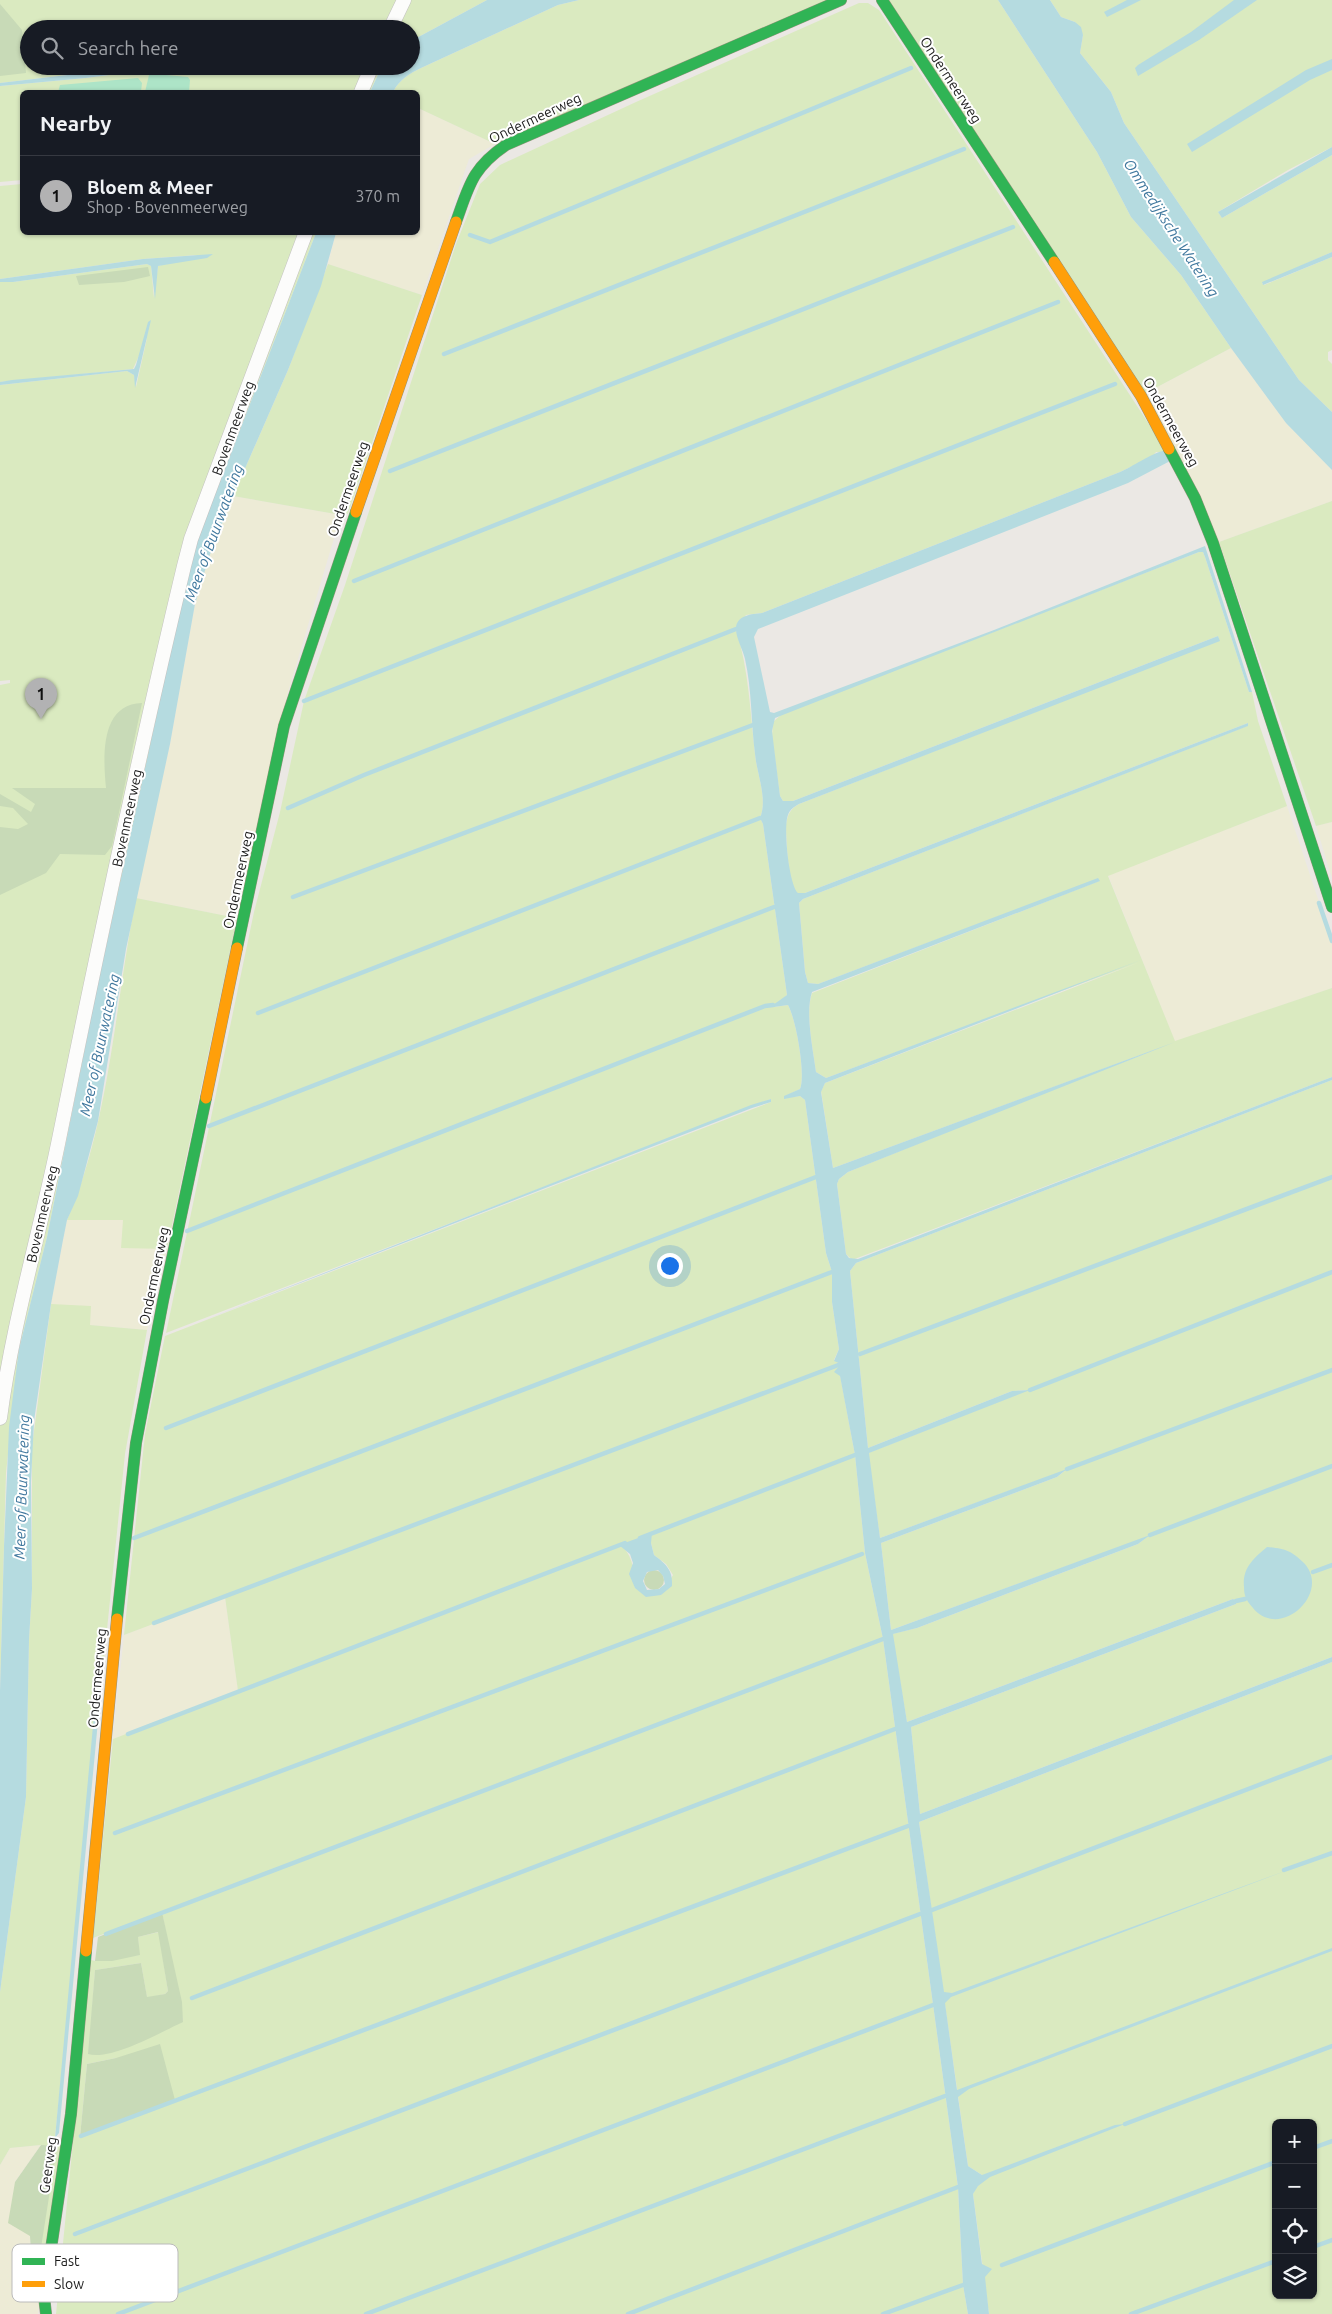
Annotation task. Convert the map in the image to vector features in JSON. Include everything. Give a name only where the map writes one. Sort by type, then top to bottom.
[{"type":"street","points":[[394,20],[404,0]]},
{"type":"street","name":"Ondermeerweg","points":[[80,2021],[126,1526],[136,1443],[163,1301],[284,726],[434,280],[472,178],[488,156],[506,145],[841,0]]},
{"type":"street","name":"Ondermeerweg","points":[[882,0],[1141,396],[1196,498],[1213,543],[1332,907]]},
{"type":"street","points":[[362,90],[368,75]]},
{"type":"street","name":"Bovenmeerweg","points":[[0,1418],[16,1322],[39,1236],[91,977],[184,566],[191,539],[305,235]]},
{"type":"street","name":"Geerweg","points":[[52,2244],[71,2114],[80,2021]]},
{"type":"shaded area","points":[[420,109],[495,144],[469,159],[422,295],[328,264],[335,235],[420,235]]},
{"type":"shaded area","points":[[1231,348],[1286,423],[1332,470],[1332,501],[1219,542],[1144,394]]},
{"type":"shaded area","points":[[233,496],[341,515],[288,692],[237,918],[136,898],[170,744],[195,604],[209,557]]},
{"type":"shaded area","points":[[1287,806],[1332,941],[1332,988],[1175,1042],[1108,875]]},
{"type":"shaded area","points":[[1332,822],[1332,878],[1316,826]]},
{"type":"shaded area","points":[[67,1220],[124,1220],[167,1249],[147,1330],[90,1325],[51,1304]]},
{"type":"shaded area","points":[[225,1597],[238,1691],[113,1740],[124,1635]]},
{"type":"shaded area","points":[[41,2145],[15,2182],[31,2244],[12,2244],[12,2302],[39,2302],[38,2314],[0,2314],[0,2165],[10,2148]]},
{"type":"green space","points":[[0,0],[487,0],[420,36],[420,20],[20,20],[20,75],[67,75],[0,83]]},
{"type":"green space","points":[[579,0],[828,0],[495,144],[420,109],[420,90],[394,90],[398,84],[409,75],[420,75],[421,68],[558,5]]},
{"type":"green space","points":[[886,0],[998,0],[1097,152],[1131,217],[1181,275],[1231,348],[1144,394]]},
{"type":"green space","points":[[1050,0],[1332,0],[1332,147],[1288,170],[1218,212],[1222,218],[1332,155],[1332,252],[1262,283],[1264,285],[1332,257],[1332,350],[1328,352],[1328,360],[1332,364],[1332,412],[1299,380],[1124,123],[1111,92],[1080,53],[1083,35],[1075,22],[1061,17]]},
{"type":"green space","points":[[859,3],[868,3],[879,10],[1167,452],[1156,452],[1152,457],[1120,472],[762,613],[746,615],[736,629],[746,676],[763,803],[760,818],[763,824],[787,995],[774,1007],[788,1005],[794,1022],[801,1060],[802,1082],[800,1089],[784,1098],[800,1096],[805,1100],[826,1253],[832,1272],[832,1302],[839,1349],[834,1360],[841,1364],[840,1375],[855,1455],[865,1553],[883,1639],[958,2187],[963,2285],[968,2314],[56,2314],[57,2302],[178,2302],[178,2244],[63,2244],[91,1960],[139,1955],[138,1937],[159,1932],[168,1991],[165,1994],[147,1998],[141,1963],[95,1970],[89,2054],[183,2021],[162,1912],[93,1938],[113,1739],[238,1691],[225,1597],[124,1635],[145,1434],[165,1336],[771,1102],[771,1099],[166,1333],[254,912],[280,812],[304,701],[345,585],[456,244],[480,184],[500,165]],"holes":[[[651,1543],[654,1555],[666,1564],[673,1575],[661,1595],[635,1588],[634,1571],[627,1552],[623,1547]],[[116,2058],[175,2100],[80,2137],[87,2064]]]},
{"type":"green space","points":[[0,4],[20,28],[20,74],[0,76]]},
{"type":"green space","points":[[109,75],[378,75],[371,90],[20,90],[20,180],[0,182],[0,86]]},
{"type":"green space","points":[[149,75],[188,77],[190,80],[189,90],[145,90]]},
{"type":"green space","points":[[138,78],[142,83],[141,90],[59,90],[60,85]]},
{"type":"green space","points":[[20,184],[20,235],[315,235],[199,536],[97,988],[47,1237],[19,1349],[6,1473],[0,1691],[0,685],[10,683],[10,680],[0,681],[0,385],[127,371],[134,375],[136,387],[147,338],[133,369],[0,382],[0,282],[13,282],[147,264],[151,266],[154,298],[158,266],[197,255],[143,259],[0,279],[0,186]]},
{"type":"green space","points":[[328,264],[422,295],[348,514],[341,515],[233,496],[288,370]]},
{"type":"green space","points":[[148,267],[150,276],[124,282],[79,285],[76,276]]},
{"type":"green space","points":[[1332,501],[1332,822],[1316,826],[1219,542]]},
{"type":"green space","points":[[1203,552],[1205,557],[1249,692],[1252,692],[1258,721],[1287,806],[1108,876],[1175,1041],[1332,988],[1332,1077],[852,1260],[846,1254],[837,1184],[839,1179],[848,1172],[1162,1047],[833,1168],[821,1091],[825,1083],[1140,962],[826,1078],[816,1072],[809,1021],[812,993],[1099,881],[1098,879],[818,984],[808,983],[805,972],[799,903],[803,899],[1247,726],[1248,723],[805,893],[797,893],[791,881],[786,824],[790,812],[799,804],[1219,640],[1218,636],[793,801],[783,801],[780,796],[772,736],[773,722],[782,714]]},
{"type":"green space","points":[[142,703],[112,846],[105,855],[60,854],[46,873],[0,895],[0,827],[18,829],[28,824],[13,808],[0,806],[0,794],[31,812],[35,804],[12,788],[106,788],[105,748],[111,722],[118,712],[128,706]]},
{"type":"green space","points":[[136,898],[237,918],[167,1249],[121,1248],[123,1220],[67,1220],[93,1143],[102,1103]]},
{"type":"green space","points":[[1332,1080],[1332,1657],[920,1814],[911,1727],[1236,1604],[1233,1599],[907,1722],[892,1634],[917,1628],[1138,1544],[1147,1537],[891,1630],[881,1543],[1057,1477],[1066,1470],[880,1538],[868,1453],[1028,1390],[1012,1391],[868,1448],[850,1271],[856,1263]]},
{"type":"green space","points":[[51,1304],[91,1306],[90,1325],[147,1330],[125,1454],[55,2137],[62,2148],[47,2244],[41,2244],[41,2145],[10,2148],[0,2165],[0,1992],[26,1797],[29,1640],[32,1589],[32,1446]]},
{"type":"green space","points":[[650,1570],[658,1570],[664,1576],[664,1584],[658,1590],[650,1590],[644,1584],[644,1576]]},
{"type":"green space","points":[[1332,1662],[1332,2314],[989,2314],[973,2194],[982,2175],[968,2166],[919,1822]]},
{"type":"green space","points":[[162,1912],[182,2002],[183,2022],[122,2050],[98,2055],[88,2054],[95,1970],[141,1963],[147,1997],[165,1994],[168,1991],[158,1932],[138,1937],[140,1955],[112,1961],[95,1961],[98,1937]]},
{"type":"green space","points":[[160,2044],[175,2100],[80,2137],[87,2064],[116,2058]]},
{"type":"green space","points":[[41,2145],[57,2146],[42,2244],[31,2244],[30,2236],[8,2223],[15,2182]]},
{"type":"water","points":[[487,0],[579,0],[558,5],[420,69],[420,36]]},
{"type":"water","name":"Ommedijksche Watering","points":[[998,0],[1050,0],[1061,17],[1075,22],[1081,27],[1083,35],[1080,53],[1111,92],[1124,123],[1299,380],[1332,412],[1332,470],[1286,423],[1181,275],[1131,217],[1097,152]]},
{"type":"water","points":[[1127,0],[1141,0],[1107,17],[1104,12]]},
{"type":"water","points":[[1234,0],[1257,0],[1199,40],[1138,76],[1135,68],[1138,65],[1191,32]]},
{"type":"water","points":[[1332,59],[1332,70],[1310,80],[1192,152],[1187,144],[1306,70]]},
{"type":"water","points":[[67,75],[109,75],[0,86],[0,83]]},
{"type":"water","points":[[378,75],[409,75],[398,84],[394,90],[371,90]]},
{"type":"water","points":[[1332,147],[1332,155],[1222,218],[1218,212]]},
{"type":"water","name":"Meer of Buurwatering","points":[[315,235],[335,235],[321,286],[288,370],[233,496],[209,557],[195,604],[170,744],[126,949],[98,1121],[78,1196],[67,1220],[51,1304],[34,1421],[31,1482],[32,1589],[29,1640],[26,1797],[0,1992],[0,1691],[4,1547],[9,1427],[19,1349],[47,1237],[97,988],[184,590],[199,536]]},
{"type":"water","points":[[1332,252],[1332,257],[1263,285],[1262,282]]},
{"type":"water","points":[[213,254],[207,258],[158,266],[155,299],[151,266],[147,264],[13,282],[0,282],[0,279],[143,259]]},
{"type":"water","points":[[151,320],[135,388],[134,375],[127,371],[0,385],[0,382],[12,380],[134,369],[148,322]]},
{"type":"water","points":[[1163,451],[1172,460],[1128,483],[758,629],[754,637],[770,712],[774,713],[994,630],[1205,546],[1252,692],[1249,692],[1205,557],[1203,552],[1199,552],[775,718],[772,731],[780,796],[783,801],[793,801],[1218,636],[1220,641],[797,805],[789,813],[786,831],[792,879],[798,893],[805,893],[1248,723],[1248,726],[803,899],[799,903],[805,972],[808,983],[818,984],[1098,878],[1100,881],[812,992],[809,1020],[816,1072],[826,1078],[1141,960],[825,1083],[821,1092],[833,1168],[1175,1042],[848,1172],[839,1179],[837,1184],[846,1254],[849,1258],[858,1259],[1332,1077],[1332,1080],[856,1263],[850,1271],[868,1448],[1012,1391],[1030,1390],[869,1453],[880,1538],[1067,1469],[1057,1477],[881,1543],[891,1630],[1150,1535],[1138,1544],[917,1628],[893,1634],[907,1722],[1233,1599],[1236,1601],[1236,1604],[911,1727],[920,1814],[1332,1657],[1332,1662],[919,1822],[944,1992],[952,1993],[1288,1870],[951,1997],[945,2003],[957,2090],[1332,1948],[1332,1951],[969,2089],[958,2097],[968,2166],[982,2175],[1115,2125],[1125,2124],[990,2177],[978,2186],[973,2194],[982,2264],[992,2269],[985,2277],[989,2314],[968,2314],[963,2285],[958,2187],[883,1639],[865,1553],[855,1455],[840,1376],[834,1372],[841,1364],[834,1361],[839,1349],[832,1302],[832,1272],[826,1253],[805,1100],[800,1096],[784,1099],[784,1096],[800,1089],[802,1082],[801,1060],[794,1022],[788,1005],[774,1007],[773,1005],[787,995],[763,824],[760,818],[763,803],[755,754],[749,683],[745,659],[736,629],[739,621],[745,616],[762,613],[1120,472],[1153,454]]},
{"type":"water","points":[[771,1099],[771,1102],[202,1321],[751,1105]]},
{"type":"water","points":[[652,1533],[651,1543],[654,1555],[668,1568],[672,1586],[661,1595],[646,1597],[635,1588],[629,1574],[633,1563],[630,1554],[619,1545]],"holes":[[[658,1570],[663,1576],[665,1584],[659,1589],[647,1590],[643,1581],[647,1572]]]},
{"type":"water","points":[[1267,1547],[1283,1550],[1295,1555],[1304,1563],[1311,1575],[1312,1587],[1307,1599],[1299,1609],[1288,1616],[1276,1619],[1264,1617],[1253,1608],[1246,1599],[1244,1590],[1247,1569],[1253,1559]]},
{"type":"water","points":[[101,1689],[59,2133],[55,2138],[96,1693]]},
{"type":"waterway","points":[[470,235],[490,242],[911,68]]},
{"type":"waterway","points":[[444,354],[964,149]]},
{"type":"waterway","points":[[390,471],[1013,227]]},
{"type":"waterway","points":[[354,581],[1058,302]]},
{"type":"waterway","points":[[304,701],[1115,384]]},
{"type":"waterway","points":[[288,808],[364,775],[736,629]]},
{"type":"waterway","points":[[293,897],[753,725]]},
{"type":"waterway","points":[[258,1013],[760,818]]},
{"type":"waterway","points":[[1319,903],[1332,941]]},
{"type":"waterway","points":[[209,1126],[774,907]]},
{"type":"waterway","points":[[187,1231],[765,1006],[773,1005]]},
{"type":"waterway","points":[[166,1428],[816,1177]]},
{"type":"waterway","points":[[860,1354],[1332,1177]]},
{"type":"waterway","points":[[134,1538],[832,1272]]},
{"type":"waterway","points":[[1030,1390],[1332,1272]]},
{"type":"waterway","points":[[154,1623],[841,1364]]},
{"type":"waterway","points":[[1067,1469],[1332,1370]]},
{"type":"waterway","points":[[640,1538],[855,1455]]},
{"type":"waterway","points":[[1150,1535],[1332,1466]]},
{"type":"waterway","points":[[128,1734],[625,1543]]},
{"type":"waterway","points":[[115,1833],[862,1554]]},
{"type":"waterway","points":[[1313,1572],[1332,1565]]},
{"type":"waterway","points":[[1236,1601],[1245,1599]]},
{"type":"waterway","points":[[106,1934],[883,1639]]},
{"type":"waterway","points":[[192,1998],[895,1729]]},
{"type":"waterway","points":[[932,1910],[1332,1757]]},
{"type":"waterway","points":[[81,2136],[908,1826]]},
{"type":"waterway","points":[[1284,1870],[1332,1853]]},
{"type":"waterway","points":[[75,2234],[920,1914]]},
{"type":"waterway","points":[[178,2291],[933,2005]]},
{"type":"waterway","points":[[1125,2124],[1332,2046]]},
{"type":"waterway","points":[[366,2314],[945,2096]]},
{"type":"waterway","points":[[1317,2147],[1332,2141]]},
{"type":"waterway","points":[[1002,2265],[1272,2164]]},
{"type":"waterway","points":[[628,2314],[958,2187]]},
{"type":"waterway","points":[[1317,2246],[1332,2240]]},
{"type":"waterway","points":[[1131,2314],[1272,2262]]},
{"type":"waterway","points":[[883,2314],[963,2285]]},
{"type":"waterway","points":[[118,2314],[150,2302]]},
{"type":"traffic: fast","points":[[456,222],[473,179],[486,162],[506,145],[841,0]]},
{"type":"traffic: fast","points":[[882,0],[1054,262]]},
{"type":"traffic: fast","points":[[1169,449],[1195,498],[1213,543],[1332,907]]},
{"type":"traffic: fast","points":[[237,948],[284,726],[356,512]]},
{"type":"traffic: fast","points":[[117,1619],[136,1443],[163,1301],[206,1098]]},
{"type":"traffic: fast","points":[[52,2244],[71,2114],[86,1951]]},
{"type":"traffic: fast","points":[[45,2302],[46,2314]]},
{"type":"traffic: slow","points":[[356,512],[456,222]]},
{"type":"traffic: slow","points":[[1054,262],[1141,396],[1169,449]]},
{"type":"traffic: slow","points":[[206,1098],[237,948]]},
{"type":"traffic: slow","points":[[86,1951],[117,1619]]},
{"type":"place","name":"Bloem & Meer","points":[[41,719]]}]
